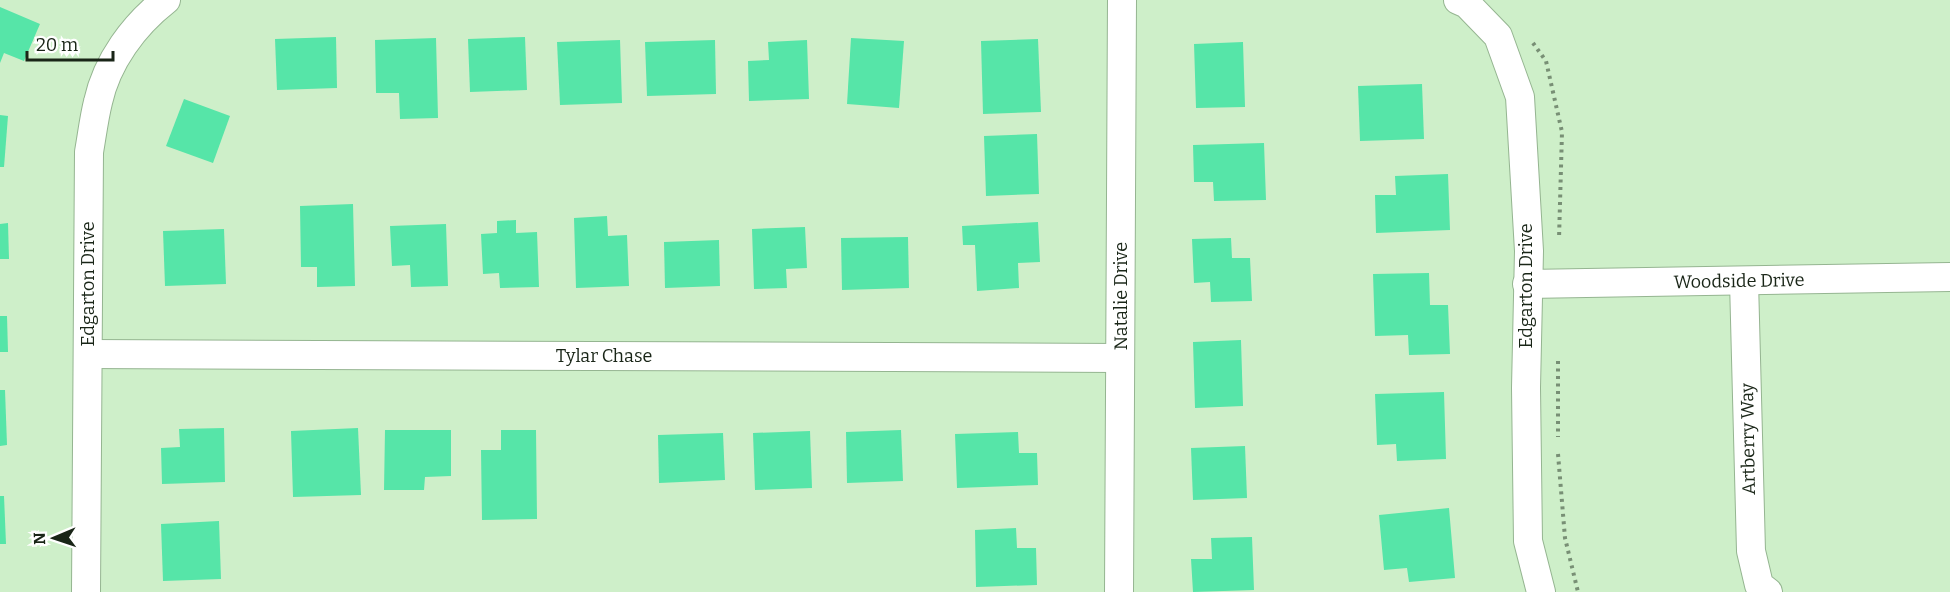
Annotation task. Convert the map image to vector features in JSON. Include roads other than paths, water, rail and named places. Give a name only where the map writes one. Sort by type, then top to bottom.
[{"type":"street","name":"Edgarton Drive","points":[[86,592],[89,152],[98,99],[117,54],[148,14],[166,0]]},
{"type":"street","name":"Natalie Drive","points":[[1119,592],[1122,0]]},
{"type":"street","name":"Edgarton Drive","points":[[1458,0],[1467,4],[1498,36],[1520,97],[1529,251],[1526,388],[1528,541],[1541,592]]},
{"type":"street","name":"Woodside Drive","points":[[1527,284],[1950,277]]},
{"type":"street","name":"Artberry Way","points":[[1744,281],[1751,551],[1759,585],[1768,592]]},
{"type":"street","name":"Tylar Chase","points":[[88,354],[1120,358]]}]
